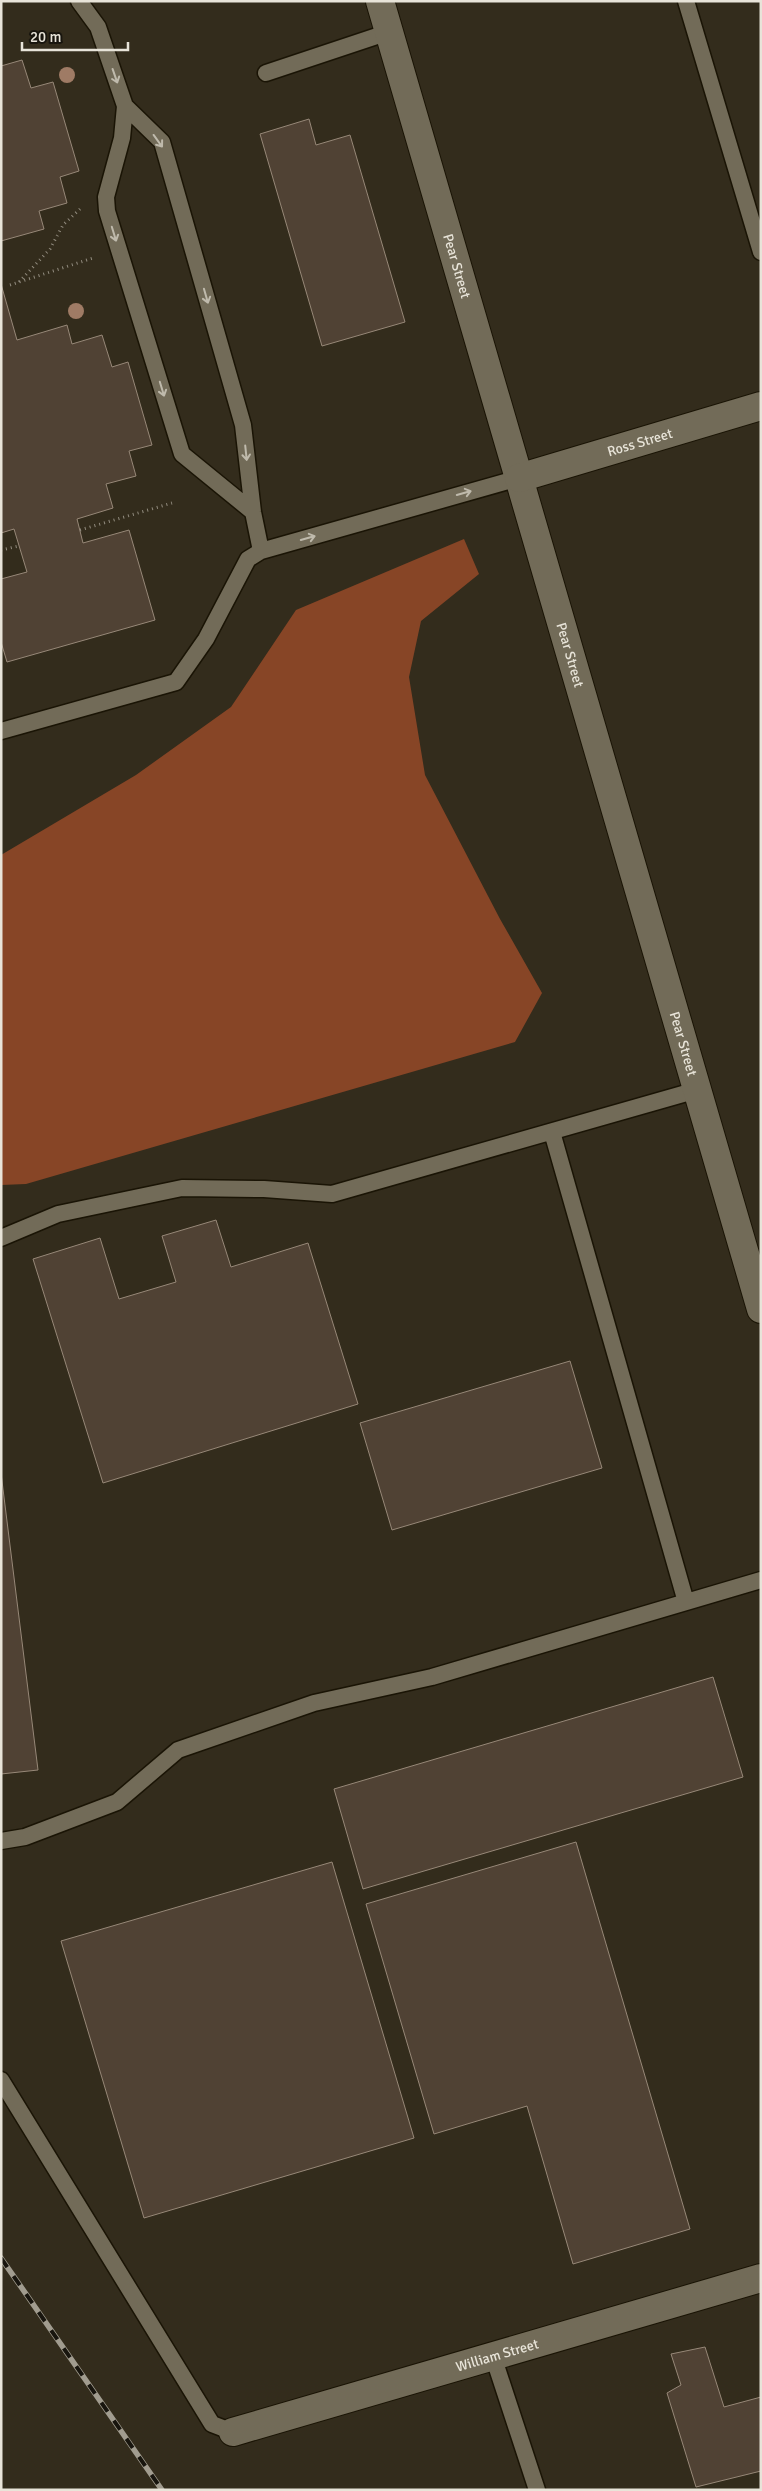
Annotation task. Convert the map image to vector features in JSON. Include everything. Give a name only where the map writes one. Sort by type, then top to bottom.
[{"type":"street","name":"Pear Street","points":[[380,1],[761,1309]]},
{"type":"street","name":"Ross Street","points":[[519,478],[761,406]]},
{"type":"street","name":"William Street","points":[[233,2432],[761,2278]]},
{"type":"lane","points":[[79,1],[98,27],[125,106],[122,138],[106,197],[107,211],[182,454],[252,512]]},
{"type":"lane","points":[[686,1],[761,252]]},
{"type":"lane","points":[[266,73],[390,32]]},
{"type":"lane","points":[[125,106],[162,142],[243,425],[252,512],[261,551]]},
{"type":"lane","points":[[1,731],[176,682],[206,639],[248,559],[261,551],[519,478]]},
{"type":"lane","points":[[1,1238],[58,1214],[182,1188],[264,1189],[332,1194],[697,1090]]},
{"type":"lane","points":[[552,1132],[686,1602]]},
{"type":"lane","points":[[1,1841],[25,1837],[116,1802],[178,1750],[314,1704],[432,1677],[761,1580]]},
{"type":"lane","points":[[1,2080],[212,2424],[233,2432]]},
{"type":"lane","points":[[493,2356],[537,2490]]},
{"type":"path","points":[[19,282],[50,249],[63,225],[85,204]]},
{"type":"path","points":[[10,285],[100,256]]},
{"type":"path","points":[[80,530],[172,503]]},
{"type":"path","points":[[1,550],[19,546]]},
{"type":"shaded area","points":[[464,539],[479,574],[421,621],[409,677],[425,775],[500,919],[542,993],[515,1042],[26,1184],[1,1185],[1,855],[136,775],[231,707],[296,610]]},
{"type":"building","points":[[22,60],[31,88],[53,82],[79,171],[60,177],[67,203],[39,211],[44,229],[1,241],[1,66]]},
{"type":"building","points":[[309,119],[316,145],[350,135],[405,322],[322,346],[260,134]]},
{"type":"building","points":[[1,284],[17,340],[67,325],[72,344],[102,335],[112,367],[128,362],[152,445],[129,451],[136,476],[106,484],[113,508],[77,519],[83,543],[129,530],[155,620],[7,662],[1,642],[1,579],[27,572],[14,529],[1,533]]},
{"type":"building","points":[[216,1220],[231,1267],[308,1243],[358,1404],[103,1483],[33,1259],[100,1238],[119,1299],[176,1282],[162,1236]]},
{"type":"building","points":[[570,1361],[602,1468],[392,1530],[360,1423]]},
{"type":"building","points":[[1,1473],[38,1770],[1,1774]]},
{"type":"building","points":[[713,1677],[743,1777],[363,1889],[334,1789]]},
{"type":"building","points":[[576,1842],[690,2229],[573,2264],[527,2106],[434,2134],[366,1904]]},
{"type":"building","points":[[332,1862],[414,2138],[144,2218],[61,1941]]},
{"type":"building","points":[[705,2347],[724,2407],[761,2397],[761,2471],[696,2487],[667,2393],[681,2385],[671,2354]]},
{"type":"railway","points":[[1,2258],[162,2490]]}]
